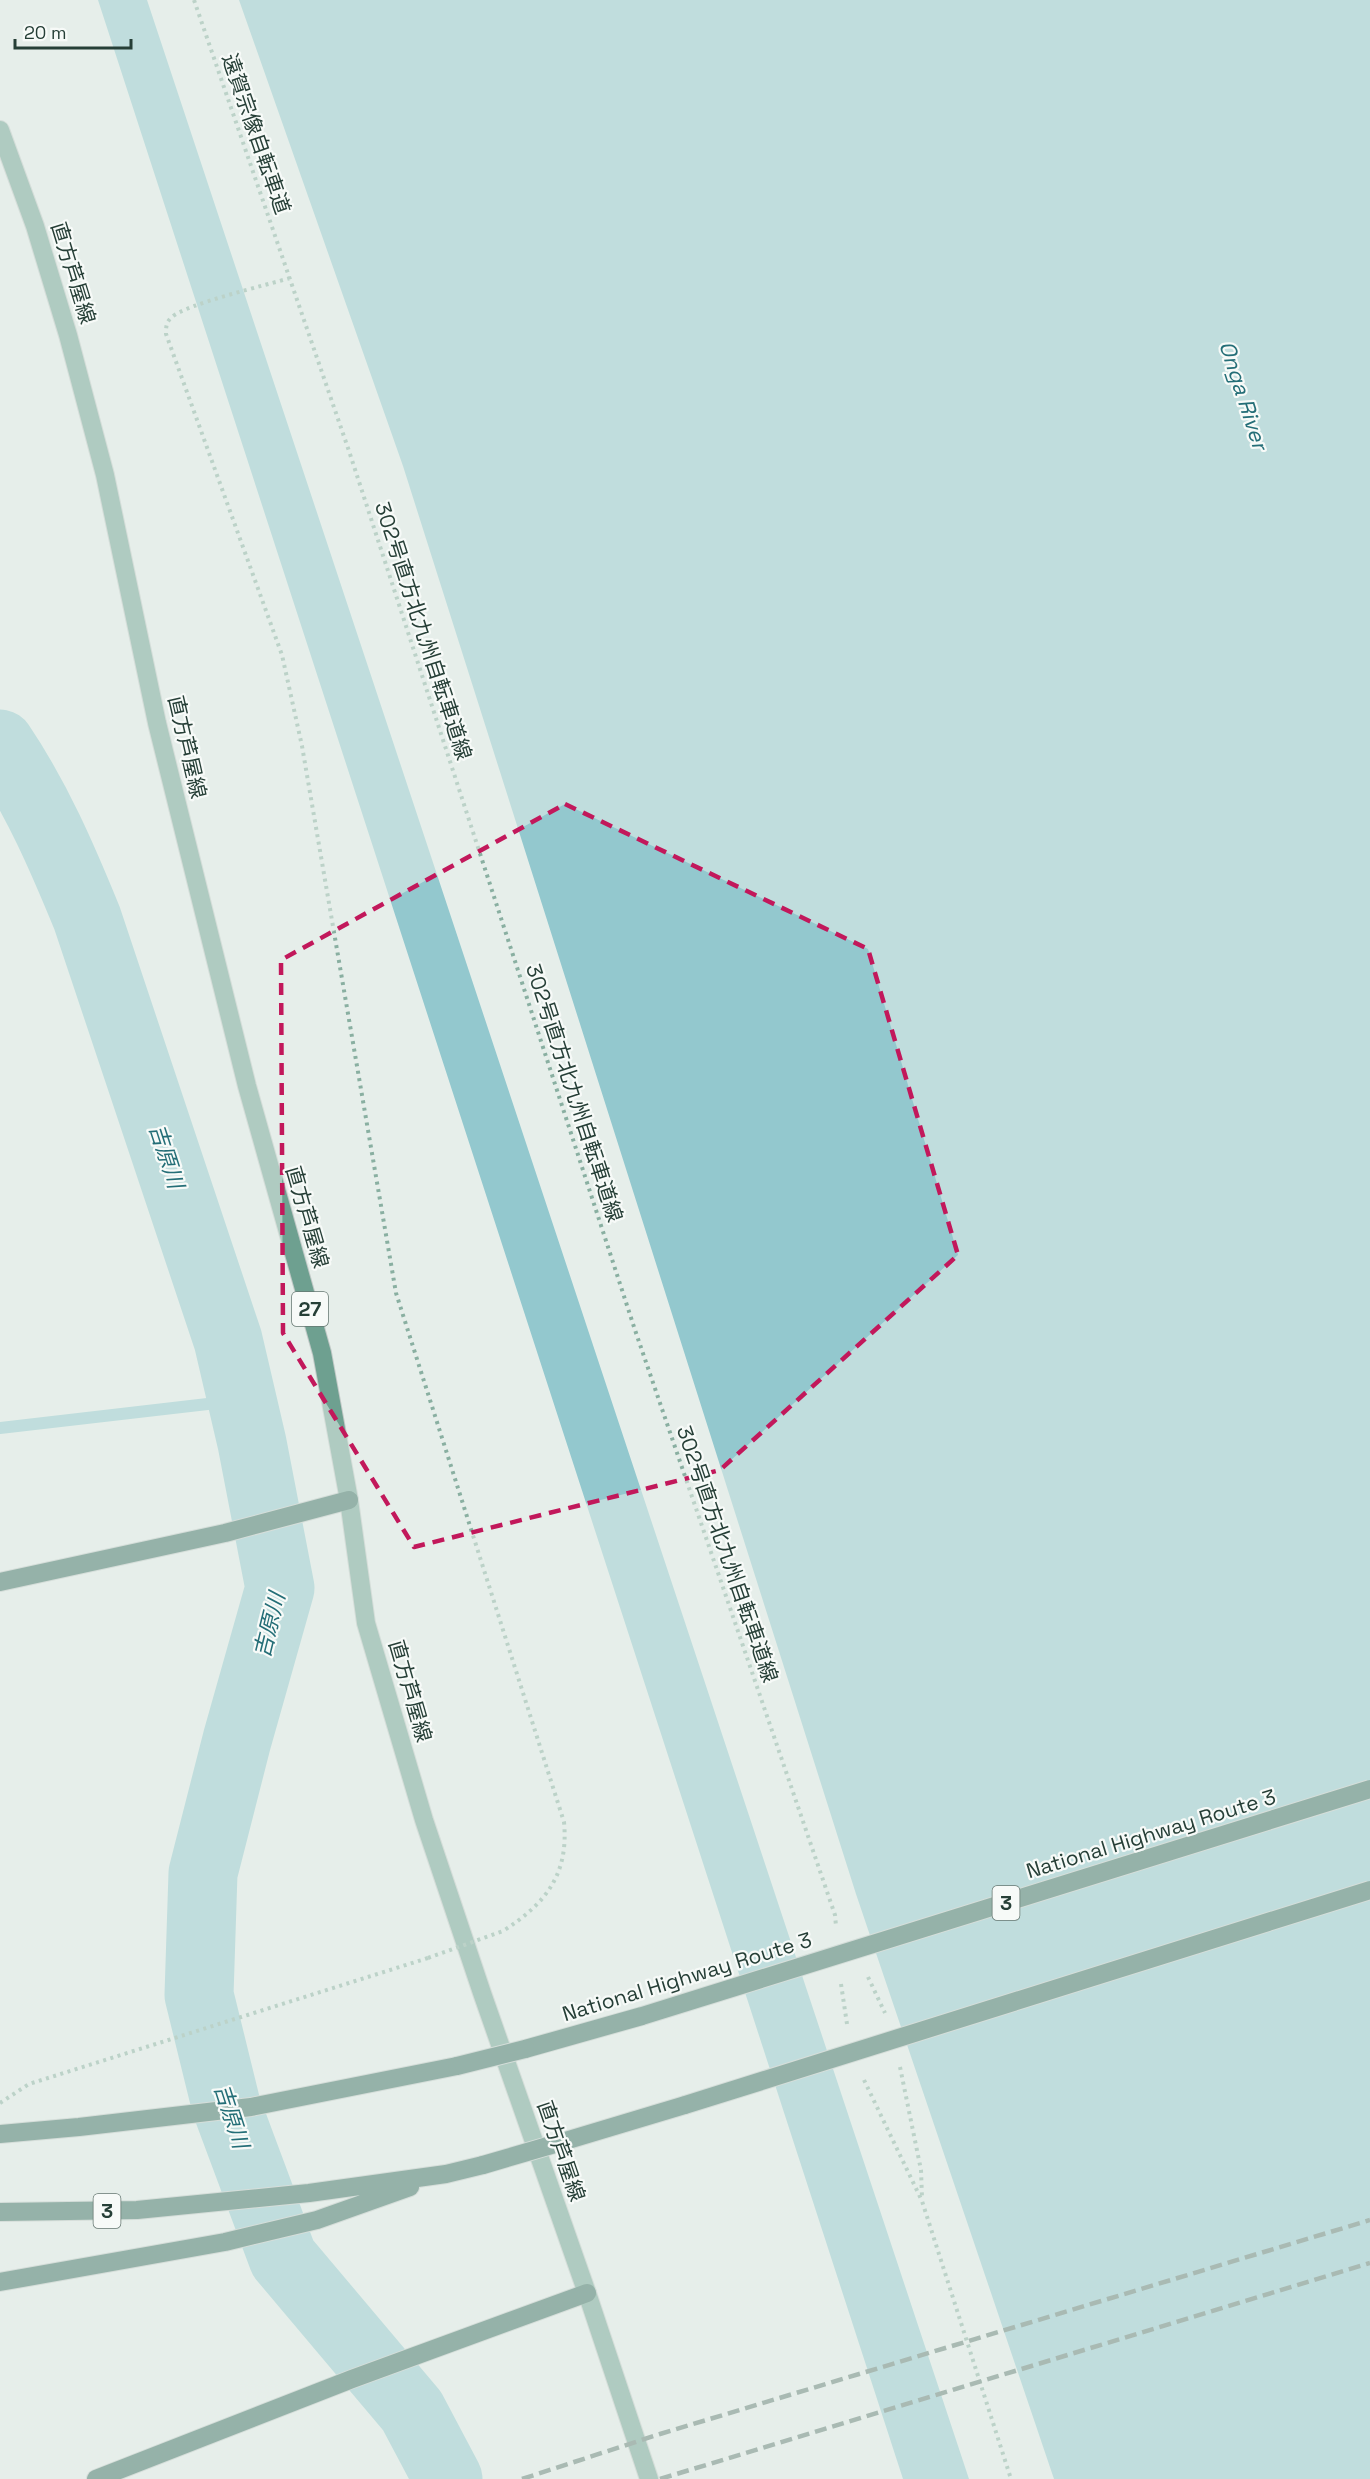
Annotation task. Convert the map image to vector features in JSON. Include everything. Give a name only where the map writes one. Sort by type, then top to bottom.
[{"type":"highway","points":[[0,1582],[225,1533],[349,1500]]},
{"type":"highway","name":"National Highway Route 3","points":[[0,2134],[192,2114],[283,2100],[457,2066],[525,2049],[642,2016],[1370,1789]]},
{"type":"highway","name":"3","points":[[0,2212],[137,2210],[309,2193],[446,2174],[685,2105],[1370,1890]]},
{"type":"highway","points":[[0,2282],[225,2242],[317,2220],[446,2174]]},
{"type":"highway","points":[[96,2479],[352,2379],[587,2293]]},
{"type":"main road","name":"直方芦屋線","points":[[0,130],[35,226],[65,324],[102,464],[157,723],[241,1064],[322,1353],[349,1500],[366,1623],[424,1820],[649,2479]]},
{"type":"path","name":"遠賀宗像自転車道","points":[[194,0],[290,278]]},
{"type":"path","points":[[0,2103],[29,2084],[428,1958],[503,1930],[527,1915],[547,1895],[559,1868],[566,1843],[564,1822],[396,1293],[302,746],[282,655],[166,334],[166,324],[173,315],[290,278]]},
{"type":"path","name":"302号直方北九州自転車道線","points":[[290,278],[353,463],[635,1330],[835,1915]]},
{"type":"path","points":[[922,2201],[1011,2479]]},
{"type":"highlighted area","points":[[565,804],[868,949],[958,1255],[720,1470],[414,1547],[283,1333],[281,960]]},
{"type":"water","points":[[98,0],[147,0],[969,2479],[903,2479]]},
{"type":"water","name":"Onga River","points":[[239,0],[1370,0],[1370,2479],[1054,2479],[856,1894],[403,466]]},
{"type":"waterway","name":"吉原川","points":[[0,744],[37,807],[87,918],[228,1340],[252,1443],[280,1588],[237,1740],[203,1873],[199,1995],[226,2105],[283,2258],[412,2411],[448,2479]]},
{"type":"waterway","points":[[0,1428],[242,1400]]},
{"type":"railway","points":[[522,2479],[660,2434],[1370,2220]]},
{"type":"railway","points":[[660,2479],[1370,2263]]}]
